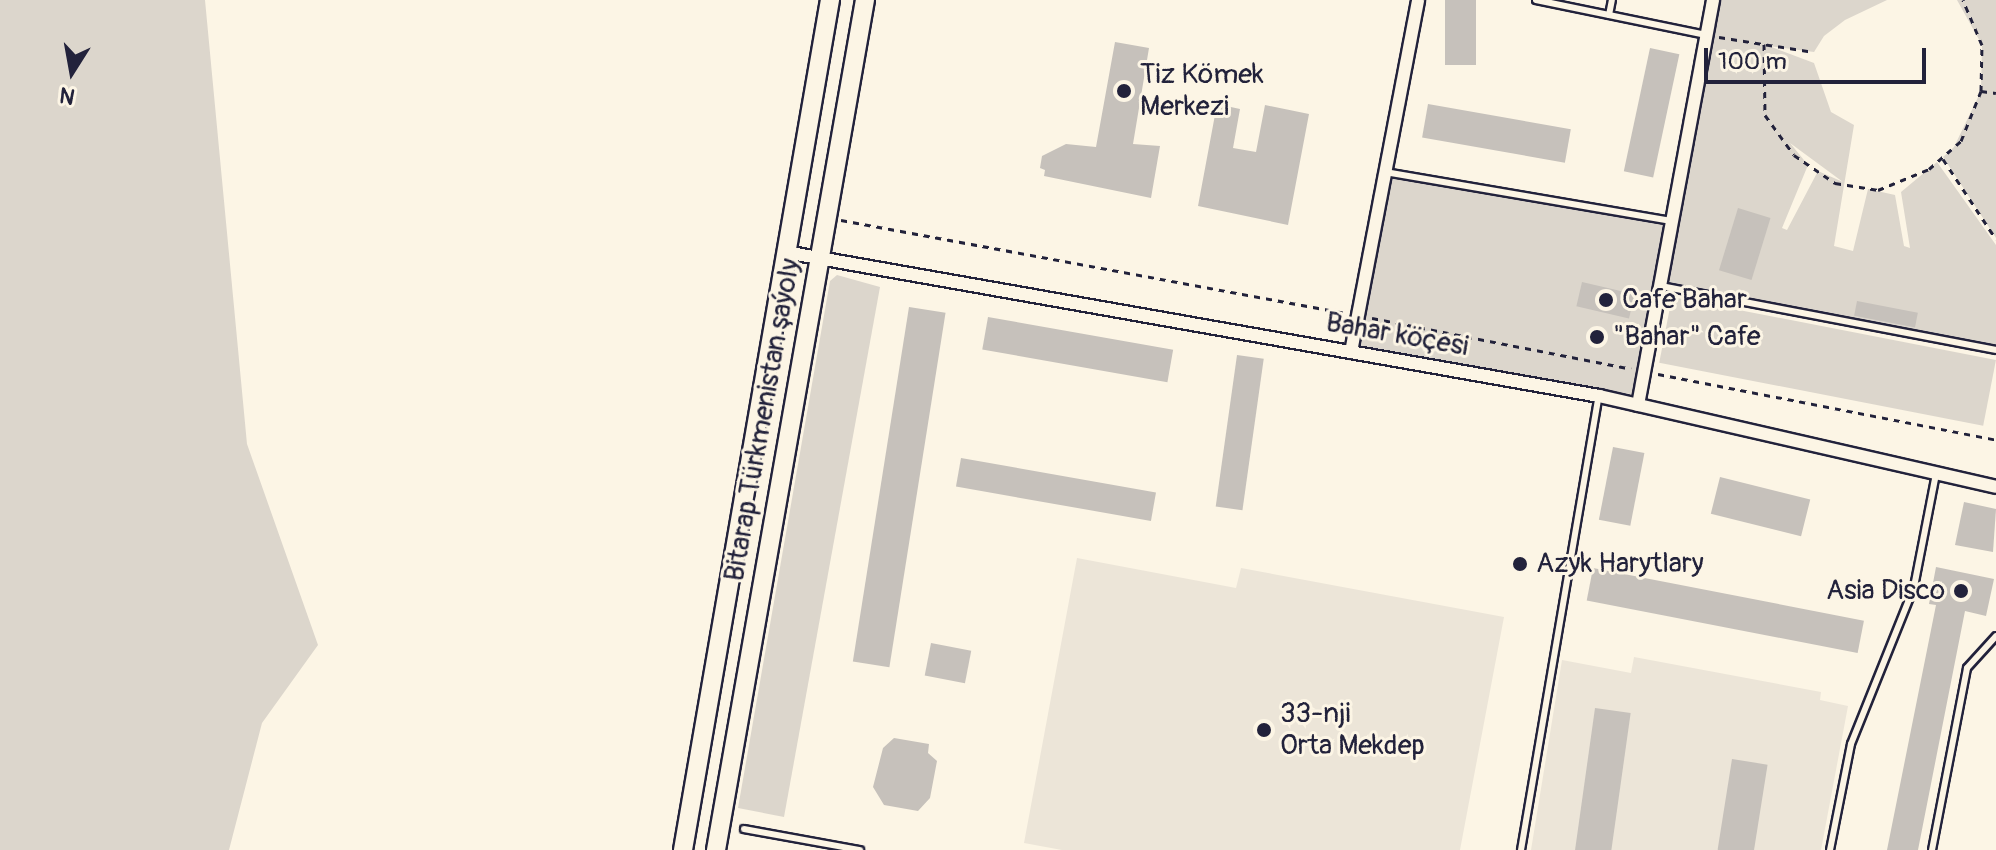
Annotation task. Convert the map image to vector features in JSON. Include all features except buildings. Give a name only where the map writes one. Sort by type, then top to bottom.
[{"type":"main road","name":"Bitarap Türkmenistan şaýoly","points":[[683,850],[830,0]]},
{"type":"main road","name":"Bitarap Türkmenistan şaýoly","points":[[716,850],[865,0]]},
{"type":"street","points":[[1351,352],[1418,0]]},
{"type":"street","points":[[1638,405],[1713,0]]},
{"type":"street","name":"Bahar köçesi","points":[[785,252],[1599,396],[1996,487]]},
{"type":"lane","points":[[1536,0],[1707,35]]},
{"type":"lane","points":[[1609,15],[1612,0]]},
{"type":"lane","points":[[1385,172],[1673,221]]},
{"type":"lane","points":[[1661,286],[1996,350]]},
{"type":"lane","points":[[1521,850],[1599,396]]},
{"type":"lane","points":[[1830,850],[1851,744],[1914,587],[1937,472]]},
{"type":"lane","points":[[1932,850],[1967,668],[1996,636]]},
{"type":"lane","points":[[744,829],[860,850]]},
{"type":"path","points":[[1764,44],[1765,115],[1794,155],[1835,183],[1878,190],[1942,158],[1961,141],[1981,91],[1982,45],[1963,0]]},
{"type":"path","points":[[1707,35],[1814,52]]},
{"type":"path","points":[[1981,91],[1996,93]]},
{"type":"path","points":[[1942,158],[1996,239]]},
{"type":"path","points":[[826,218],[1357,315],[1996,440]]},
{"type":"shaded area","points":[[0,0],[205,0],[247,444],[318,645],[262,723],[229,850],[0,850]]},
{"type":"shaded area","points":[[1713,0],[1887,0],[1845,20],[1824,36],[1814,52],[1769,46],[1814,63],[1831,112],[1854,125],[1834,246],[1853,251],[1868,189],[1895,195],[1904,246],[1910,248],[1901,192],[1937,162],[1996,245],[1996,347],[1661,286]],"holes":[[[1790,143],[1843,182],[1818,171],[1787,230],[1782,228],[1808,165]]]},
{"type":"shaded area","points":[[1957,0],[1996,0],[1996,238],[1943,157],[1954,147],[1981,91],[1982,45]]},
{"type":"shaded area","points":[[1391,169],[1666,217],[1635,395],[1360,346]]},
{"type":"shaded area","points":[[837,275],[880,287],[784,817],[738,808],[830,281]]},
{"type":"shaded area","points":[[1672,297],[1996,360],[1983,426],[1659,363]]},
{"type":"shaded area","name":"33-nji Orta Mekdep","points":[[1077,558],[1236,588],[1241,568],[1504,617],[1460,850],[1062,850],[1024,843]]},
{"type":"shaded area","points":[[1634,657],[1821,692],[1820,700],[1848,706],[1821,850],[1531,850],[1562,660],[1631,673]]},
{"type":"place","name":"Tiz Kömek Merkezi","points":[[1124,91]]},
{"type":"place","name":"Cafe Bahar","points":[[1606,300]]},
{"type":"place","name":"\"Bahar\" Cafe","points":[[1597,337]]},
{"type":"place","name":"Azyk Harytlary","points":[[1520,564]]},
{"type":"place","name":"Asia Disco","points":[[1961,591]]},
{"type":"place","name":"33-nji Orta Mekdep","points":[[1264,730]]}]
